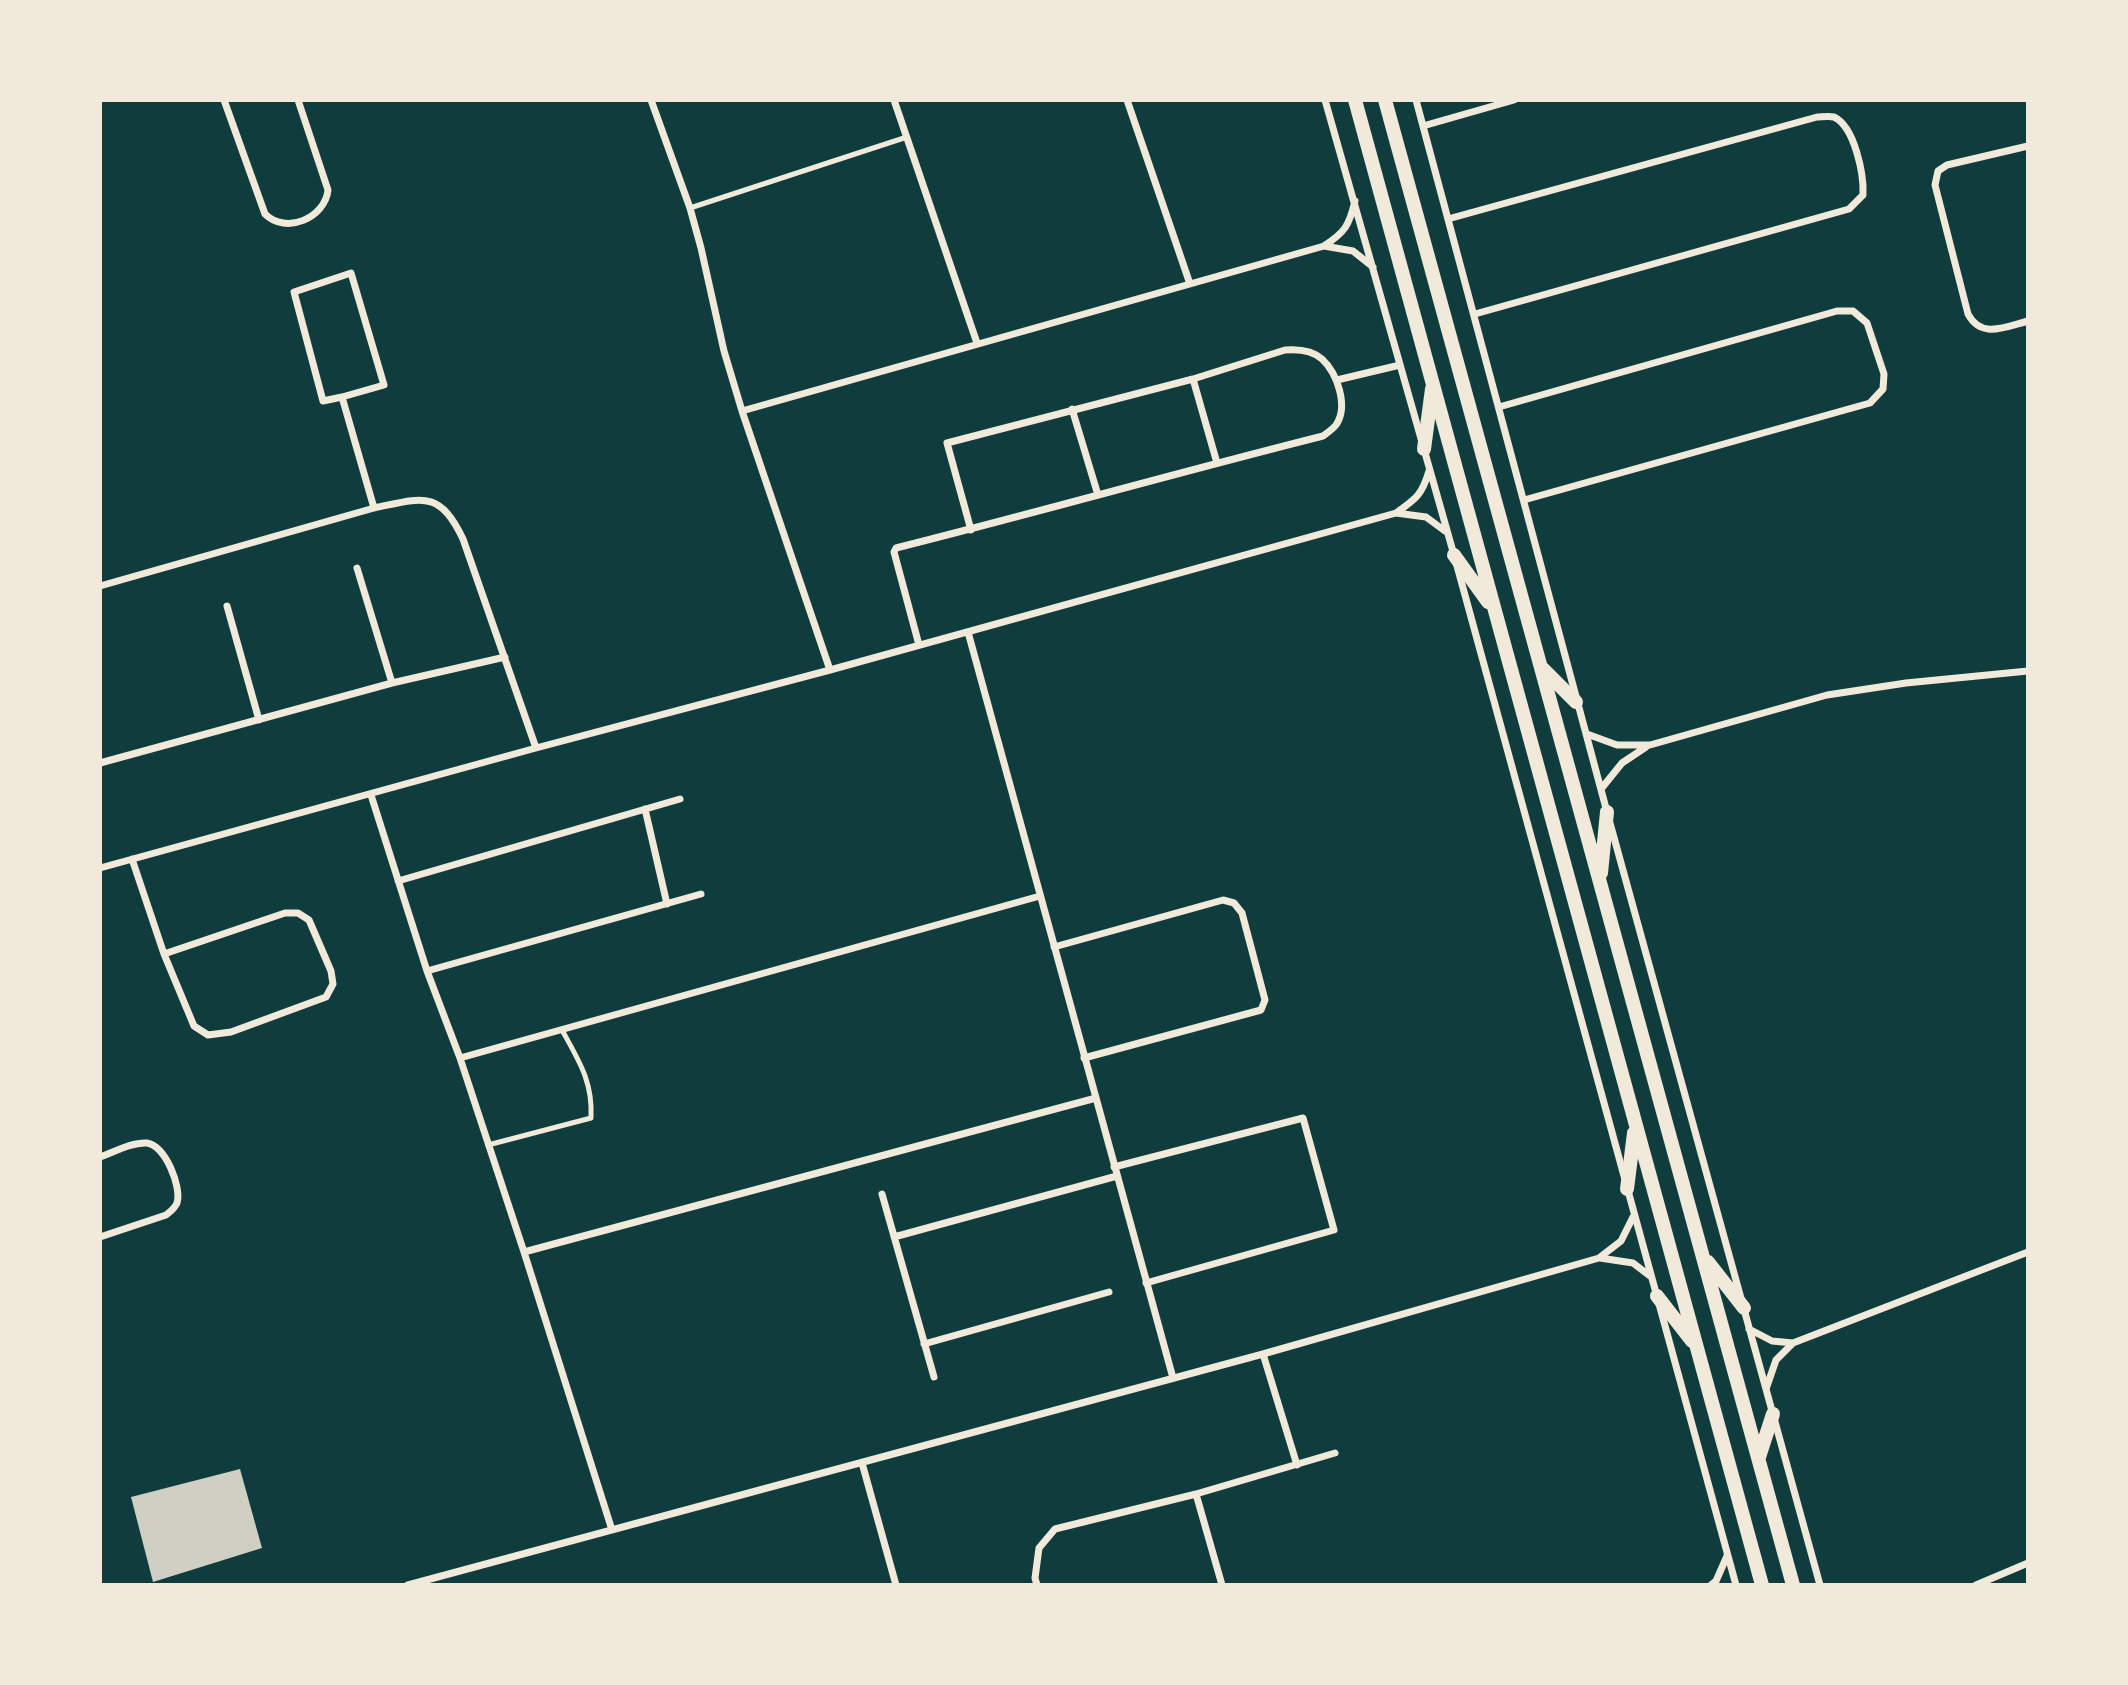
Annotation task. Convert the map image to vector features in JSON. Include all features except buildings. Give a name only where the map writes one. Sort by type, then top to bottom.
[{"type":"main road","points":[[1355,100],[1762,1585]]},
{"type":"main road","points":[[1385,100],[1793,1585]]},
{"type":"main road","points":[[1424,449],[1433,380]]},
{"type":"main road","points":[[1454,555],[1494,610]]},
{"type":"main road","points":[[1540,665],[1576,702]]},
{"type":"main road","points":[[1600,882],[1607,812]]},
{"type":"main road","points":[[1627,1189],[1636,1125]]},
{"type":"main road","points":[[1703,1255],[1744,1308]]},
{"type":"main road","points":[[1657,1296],[1697,1347]]},
{"type":"main road","points":[[1759,1459],[1773,1414]]},
{"type":"street","points":[[224,100],[265,215],[271,221],[289,225],[318,214],[324,207],[328,190],[298,100]]},
{"type":"street","points":[[652,100],[690,208],[724,351],[742,411],[830,670]]},
{"type":"street","points":[[894,100],[977,343]]},
{"type":"street","points":[[1127,100],[1191,284]]},
{"type":"street","points":[[1325,100],[1454,555],[1735,1585]]},
{"type":"street","points":[[1416,100],[1576,702],[1820,1585]]},
{"type":"street","points":[[1423,126],[1514,100]]},
{"type":"street","points":[[1448,219],[1816,117],[1833,117],[1847,129],[1864,177],[1863,195],[1849,209],[1475,314]]},
{"type":"street","points":[[2028,146],[1947,165],[1938,171],[1935,185],[1968,314],[1973,324],[1983,329],[1993,329],[2028,321]]},
{"type":"street","points":[[742,411],[1324,246],[1345,230],[1355,201]]},
{"type":"street","points":[[1324,246],[1353,251],[1374,268]]},
{"type":"street","points":[[351,274],[384,385],[342,397],[323,401],[294,292],[351,274]]},
{"type":"street","points":[[1499,407],[1837,311],[1853,311],[1867,323],[1884,374],[1883,390],[1870,403],[1524,500]]},
{"type":"street","points":[[919,645],[894,550],[971,530],[1217,463],[1323,436],[1337,424],[1341,403],[1337,380],[1321,358],[1299,349],[1285,350],[1193,379],[947,443],[971,530]]},
{"type":"street","points":[[1337,380],[1400,365]]},
{"type":"street","points":[[1193,379],[1217,463]]},
{"type":"street","points":[[342,397],[374,508]]},
{"type":"street","points":[[1072,410],[1098,495]]},
{"type":"street","points":[[100,868],[1396,513],[1424,489],[1430,470]]},
{"type":"street","points":[[100,586],[374,508],[424,500],[436,503],[448,511],[463,539],[536,748]]},
{"type":"street","points":[[1396,513],[1426,517],[1447,533]]},
{"type":"street","points":[[357,568],[392,683]]},
{"type":"street","points":[[227,606],[260,720]]},
{"type":"street","points":[[968,632],[1172,1378]]},
{"type":"street","points":[[100,763],[392,683],[505,657]]},
{"type":"street","points":[[1587,734],[1617,745],[1650,745],[1827,695],[1892,684],[2028,671]]},
{"type":"street","points":[[1601,789],[1622,763],[1650,745]]},
{"type":"street","points":[[371,795],[427,971],[460,1058],[524,1252],[612,1530]]},
{"type":"street","points":[[398,881],[680,799]]},
{"type":"street","points":[[646,809],[667,904]]},
{"type":"street","points":[[132,859],[164,954],[194,1026],[208,1035],[231,1032],[326,997],[333,984],[331,971],[309,920],[298,914],[285,913],[164,954]]},
{"type":"street","points":[[427,971],[701,894]]},
{"type":"street","points":[[460,1058],[1040,896]]},
{"type":"street","points":[[1054,947],[1223,900],[1234,903],[1242,913],[1265,1000],[1261,1010],[1084,1058]]},
{"type":"street","points":[[524,1252],[1096,1098]]},
{"type":"street","points":[[1115,1167],[1303,1118],[1334,1230],[1146,1283]]},
{"type":"street","points":[[100,1157],[138,1144],[152,1144],[164,1155],[177,1188],[177,1195],[173,1210],[166,1215],[100,1237]]},
{"type":"street","points":[[894,1237],[1117,1176]]},
{"type":"street","points":[[882,1194],[934,1377]]},
{"type":"street","points":[[408,1585],[1263,1354],[1600,1258],[1621,1241],[1634,1215]]},
{"type":"street","points":[[1766,1389],[1776,1360],[1793,1343],[2028,1252]]},
{"type":"street","points":[[1600,1258],[1633,1263],[1652,1277]]},
{"type":"street","points":[[925,1344],[1109,1292]]},
{"type":"street","points":[[1749,1329],[1772,1341],[1793,1343]]},
{"type":"street","points":[[1263,1354],[1297,1465]]},
{"type":"street","points":[[1037,1585],[1035,1578],[1039,1548],[1055,1529],[1196,1494],[1335,1453]]},
{"type":"street","points":[[862,1464],[896,1585]]},
{"type":"street","points":[[1196,1494],[1222,1585]]},
{"type":"street","points":[[1710,1585],[1716,1581],[1727,1555]]},
{"type":"street","points":[[1976,1585],[2028,1563]]},
{"type":"lane","points":[[690,208],[907,137]]},
{"type":"lane","points":[[488,1145],[591,1118],[592,1098],[585,1070],[562,1030]]}]
